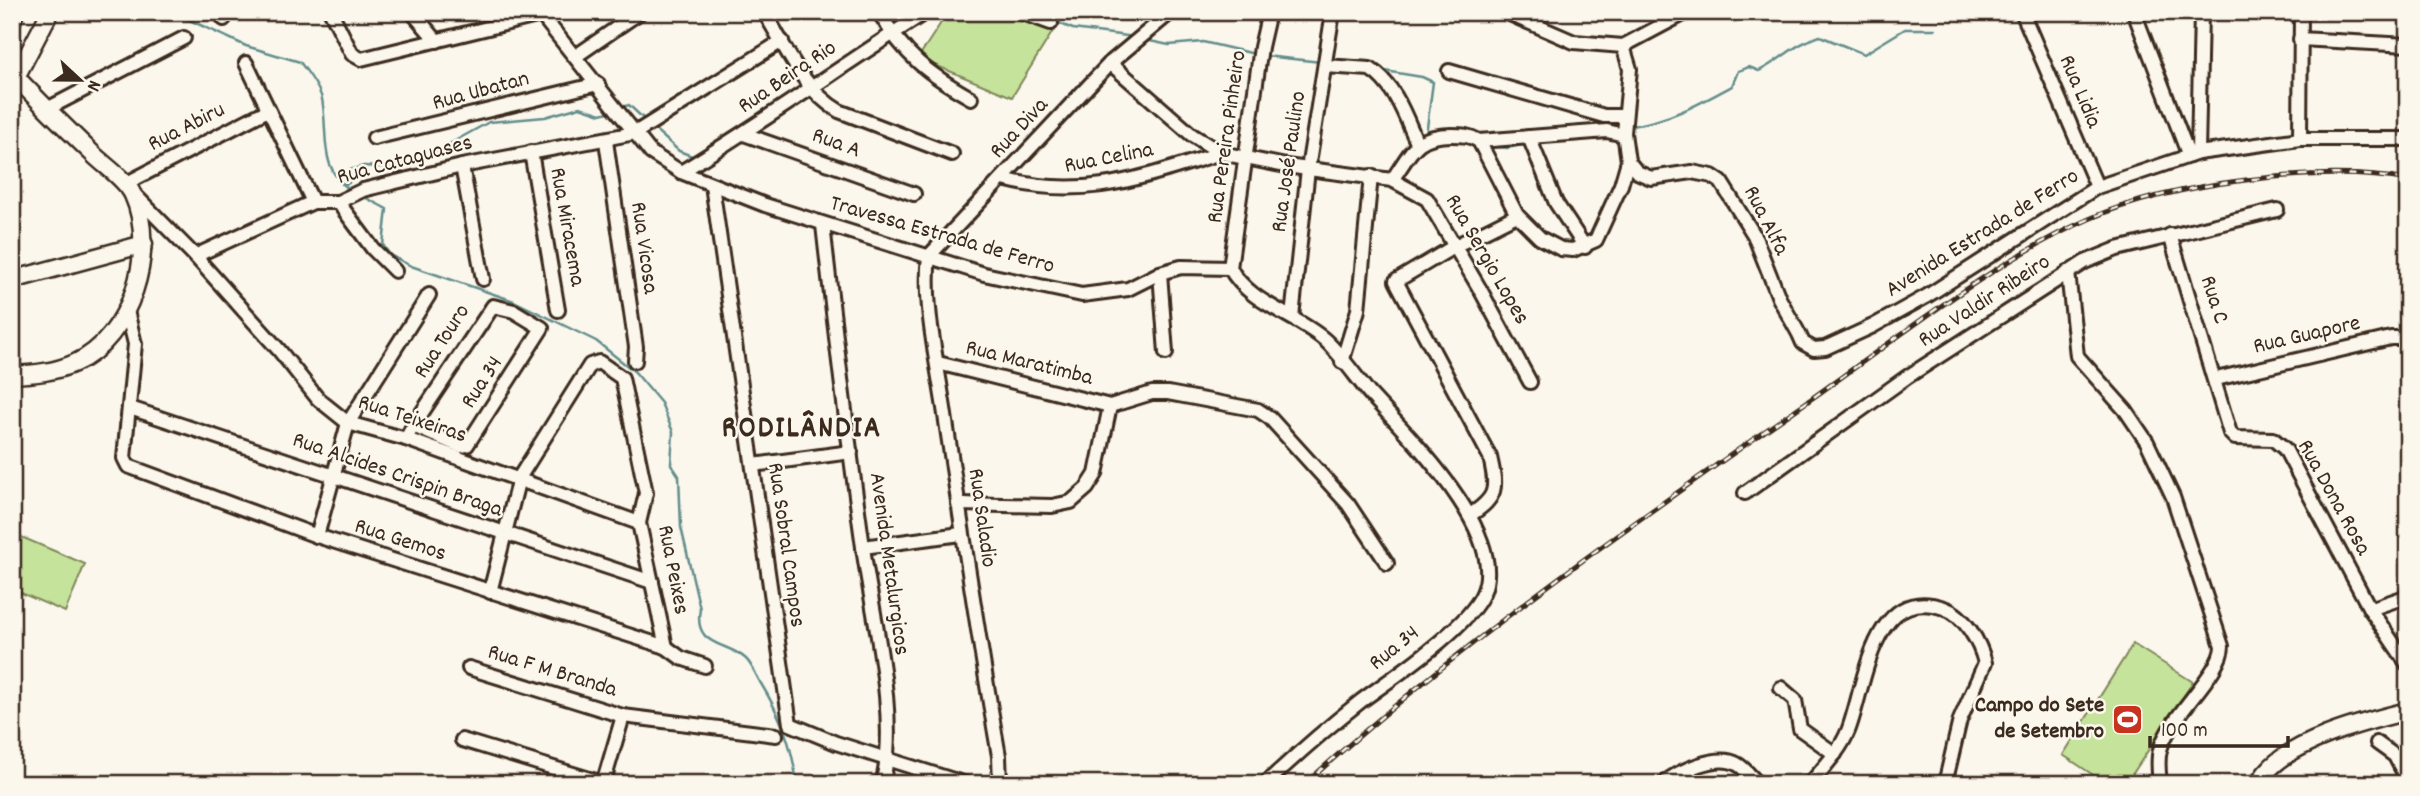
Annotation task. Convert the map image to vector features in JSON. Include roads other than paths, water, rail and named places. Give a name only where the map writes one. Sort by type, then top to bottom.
[{"type":"highway","points":[[12,18],[14,12]]},
{"type":"main road","points":[[12,375],[47,373],[77,362],[102,343],[127,311],[144,244],[129,189],[47,109],[14,83],[50,12]]},
{"type":"main road","points":[[12,280],[144,244]]},
{"type":"main road","points":[[2259,784],[2276,763],[2311,741],[2408,711]]},
{"type":"street","points":[[331,12],[352,54],[358,58],[437,41],[540,13]]},
{"type":"street","points":[[412,12],[437,41]]},
{"type":"street","points":[[576,57],[640,12]]},
{"type":"street","points":[[764,12],[810,87],[839,111],[952,153]]},
{"type":"street","points":[[879,12],[892,34],[927,72],[971,98]]},
{"type":"street","name":"Rua Beira Rio","points":[[681,172],[744,134],[810,87],[926,12]]},
{"type":"street","points":[[1020,12],[1051,23]]},
{"type":"street","name":"Rua Diva","points":[[929,256],[1110,62],[1171,12]]},
{"type":"street","name":"Rua Pereira Pinheiro","points":[[1230,268],[1261,47],[1269,12]]},
{"type":"street","name":"Rua José Paulino","points":[[1292,317],[1308,169],[1333,12]]},
{"type":"street","points":[[1505,12],[1574,42],[1623,46],[1687,12]]},
{"type":"street","name":"Rua Lidia","points":[[2022,12],[2097,187]]},
{"type":"street","points":[[2134,12],[2193,155]]},
{"type":"street","points":[[2193,155],[2201,12]]},
{"type":"street","points":[[2300,139],[2301,12]]},
{"type":"street","name":"Travessa Estrada de Ferro","points":[[540,13],[638,132],[652,153],[681,172],[712,185],[823,225],[984,274],[1082,295],[1128,289],[1160,273],[1189,267],[1230,268]]},
{"type":"street","points":[[47,109],[184,38]]},
{"type":"street","points":[[2300,39],[2408,45]]},
{"type":"street","name":"Rua Cataguases","points":[[195,256],[313,202],[344,199],[363,190],[462,166],[606,141],[638,132],[782,41]]},
{"type":"street","points":[[1392,180],[1417,144],[1433,135],[1467,135],[1482,147],[1517,215],[1548,244],[1560,249],[1585,247],[1596,240],[1603,228],[1628,160],[1624,134],[1630,69],[1623,46]]},
{"type":"street","points":[[1110,62],[1192,135],[1222,153]]},
{"type":"street","points":[[1325,62],[1376,73],[1398,101],[1417,144]]},
{"type":"street","points":[[246,63],[313,202]]},
{"type":"street","points":[[1449,71],[1604,116],[1625,117]]},
{"type":"street","name":"Rua Ubatan","points":[[374,138],[598,84]]},
{"type":"street","name":"Rua Abiru","points":[[129,189],[268,110]]},
{"type":"street","points":[[1482,147],[1529,137],[1608,131],[1624,134]]},
{"type":"street","name":"Rua A","points":[[744,134],[914,194]]},
{"type":"street","points":[[1529,137],[1539,168],[1556,203],[1585,247]]},
{"type":"street","name":"Avenida Estrada de Ferro","points":[[1799,334],[1808,347],[1825,348],[1873,326],[1927,296],[2097,187],[2193,155],[2300,139],[2408,139]]},
{"type":"street","name":"Rua Vicosa","points":[[606,141],[636,347],[635,361]]},
{"type":"street","name":"Rua Miracema","points":[[531,152],[558,310]]},
{"type":"street","name":"Rua Sergio Lopes","points":[[1222,153],[1308,169],[1392,180],[1427,199],[1530,382]]},
{"type":"street","name":"Rua Celina","points":[[1003,178],[1057,190],[1086,189],[1153,174],[1222,153]]},
{"type":"street","name":"Rua Alfa","points":[[1628,160],[1637,172],[1651,178],[1692,172],[1712,176],[1721,182],[1754,234],[1779,298],[1799,334]]},
{"type":"street","points":[[462,166],[483,279]]},
{"type":"street","points":[[1342,362],[1358,310],[1371,176]]},
{"type":"street","name":"Rua Sobral Campos","points":[[712,185],[790,724],[836,743],[889,759]]},
{"type":"street","name":"Rua Teixeiras","points":[[129,189],[195,256],[279,350],[318,399],[348,423],[406,439],[639,523]]},
{"type":"street","points":[[344,199],[373,249],[395,271]]},
{"type":"street","name":"Rua Valdir Ribeiro","points":[[1745,493],[1907,377],[2068,272],[2117,249],[2277,209]]},
{"type":"street","points":[[1230,268],[1240,284],[1328,343],[1452,486],[1470,515],[1491,500],[1495,488],[1490,457],[1396,281],[1455,246],[1517,215]]},
{"type":"street","name":"Avenida Metalurgicos","points":[[823,225],[863,547],[888,717],[889,759],[882,784]]},
{"type":"street","name":"Rua C","points":[[2170,235],[2216,379]]},
{"type":"street","name":"Rua Saladio","points":[[929,256],[928,282],[938,363],[961,534],[999,756],[1000,784]]},
{"type":"street","points":[[2068,272],[2077,356],[2126,411],[2147,442],[2173,497],[2222,646],[2221,657],[2163,742],[2158,761],[2160,784]]},
{"type":"street","points":[[1160,273],[1166,353]]},
{"type":"street","points":[[317,536],[348,423],[429,295]]},
{"type":"street","name":"Rua Touro","points":[[406,439],[494,304],[527,317],[542,329]]},
{"type":"street","points":[[127,311],[135,344],[130,408]]},
{"type":"street","name":"Rua 34","points":[[413,426],[460,446],[467,445],[542,329]]},
{"type":"street","points":[[112,330],[135,344]]},
{"type":"street","name":"Rua Guapore","points":[[2216,379],[2391,338],[2408,338]]},
{"type":"street","name":"Rua Peixes","points":[[519,478],[590,365],[599,362],[622,378],[646,493],[639,523],[666,647]]},
{"type":"street","name":"Rua Maratimba","points":[[938,363],[1110,406]]},
{"type":"street","name":"Rua Dona Rosa","points":[[2216,379],[2232,436],[2273,439],[2285,449],[2370,609],[2408,665]]},
{"type":"street","points":[[958,504],[1052,506],[1071,502],[1087,488],[1096,474],[1110,406],[1152,393],[1168,393],[1258,410],[1270,418],[1348,504],[1387,563]]},
{"type":"street","name":"Rua Gemos","points":[[130,408],[126,464],[317,536],[666,647],[681,658],[705,666]]},
{"type":"street","name":"Rua Alcides Crispin Braga","points":[[130,408],[506,536],[652,582]]},
{"type":"street","points":[[753,465],[851,452]]},
{"type":"street","points":[[490,592],[519,478]]},
{"type":"street","name":"Rua 34","points":[[1265,784],[1323,732],[1403,672],[1477,605],[1487,579],[1486,563],[1470,515]]},
{"type":"street","points":[[863,547],[961,534]]},
{"type":"street","points":[[2370,609],[2408,596]]},
{"type":"street","points":[[1810,784],[1835,754],[1848,732],[1874,643],[1891,620],[1908,607],[1933,606],[1955,613],[1971,631],[1984,663],[1960,720],[1945,784]]},
{"type":"street","name":"Rua F M Branda","points":[[469,668],[623,716],[776,735]]},
{"type":"street","points":[[1781,688],[1795,700],[1800,729],[1835,754]]},
{"type":"street","points":[[462,740],[604,784],[623,716]]},
{"type":"street","points":[[2378,743],[2395,756],[2408,781]]},
{"type":"street","points":[[889,759],[966,784]]},
{"type":"street","points":[[1663,784],[1690,769],[1723,759],[1740,765],[1758,784]]},
{"type":"street","points":[[1689,784],[1690,769]]},
{"type":"waterway","points":[[172,12],[246,46],[300,62],[316,84],[322,99],[329,162],[342,183],[353,191]]},
{"type":"waterway","points":[[1056,22],[1073,29],[1135,37]]},
{"type":"waterway","points":[[1631,126],[1671,116],[1695,105],[1732,86],[1738,71],[1749,67],[1759,71],[1802,43],[1820,36],[1864,54],[1905,29],[1935,29]]},
{"type":"waterway","points":[[1145,40],[1169,45],[1203,42],[1255,54]]},
{"type":"waterway","points":[[1265,56],[1321,62]]},
{"type":"waterway","points":[[1379,70],[1422,77],[1433,82],[1426,135]]},
{"type":"waterway","points":[[622,107],[629,105],[647,122]]},
{"type":"waterway","points":[[342,184],[349,183],[350,170],[364,166],[396,168],[417,162],[489,122],[545,117],[580,107],[601,114],[612,111]]},
{"type":"waterway","points":[[651,126],[679,151],[697,158]]},
{"type":"waterway","points":[[1486,146],[1507,148],[1527,144]]},
{"type":"waterway","points":[[362,196],[387,209],[383,245],[390,255],[411,266],[514,301],[596,341],[635,372],[661,403],[673,432],[671,464],[679,476],[681,527],[700,609],[699,622],[702,631],[713,642],[738,653],[752,667],[785,731],[797,784]]},
{"type":"railway","points":[[1305,784],[1426,681],[1552,583],[1946,302],[2053,236],[2122,206],[2160,195],[2246,180],[2333,174],[2408,180]]},
{"type":"place","name":"Campo do Sete de Setembro","points":[[2127,719]]},
{"type":"district","name":"RODILÂNDIA","points":[[802,430]]}]
